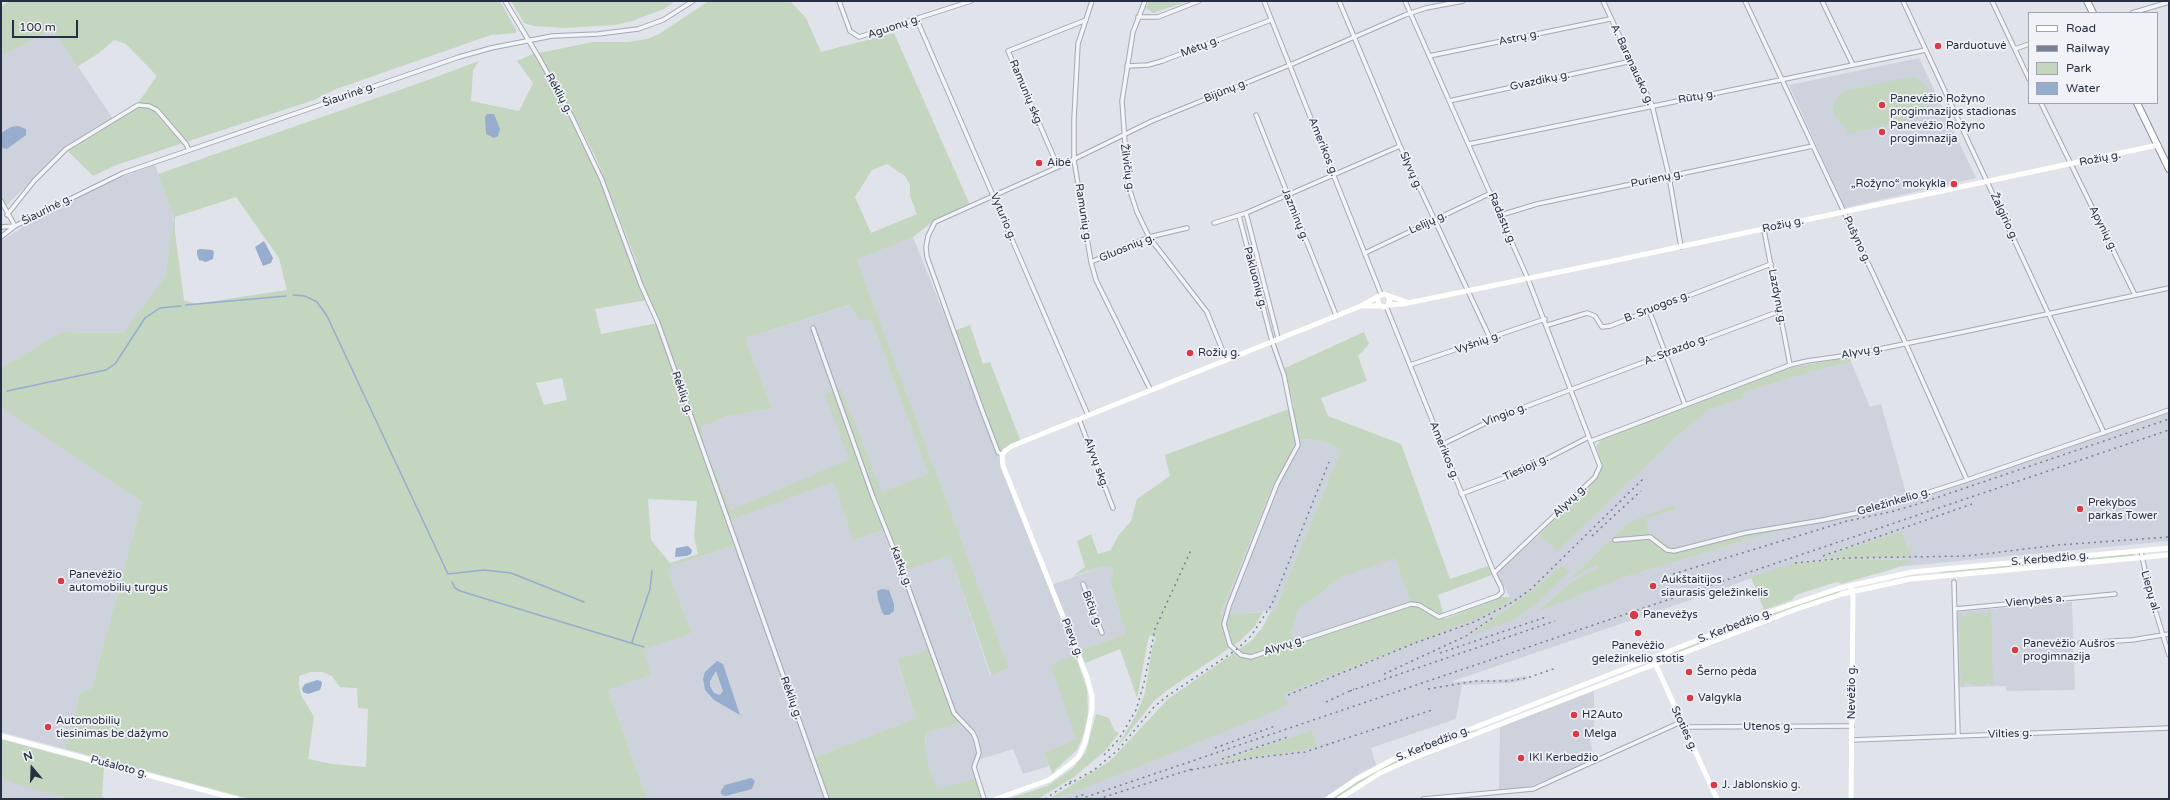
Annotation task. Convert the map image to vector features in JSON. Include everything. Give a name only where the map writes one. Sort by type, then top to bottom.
[{"type":"highway","points":[[2087,1],[2092,12]]},
{"type":"highway","points":[[2137,104],[2169,169]]},
{"type":"main road","name":"Rožių g.","points":[[1361,306],[1385,306],[1528,279],[2158,146]]},
{"type":"main road","name":"Rožių g.","points":[[1002,456],[1008,448],[1021,442],[1150,389],[1361,306],[1379,296],[1388,296],[1407,302]]},
{"type":"main road","points":[[1379,296],[1377,301],[1385,306],[1390,302],[1388,296]]},
{"type":"main road","name":"Pievų g.","points":[[996,799],[1049,780],[1073,762],[1085,743],[1092,710],[1092,696],[1087,677],[1012,490],[1002,456]]},
{"type":"main road","name":"S. Kerbedžio g.","points":[[1327,799],[1376,767],[1541,701],[1802,600],[1850,585],[1912,572],[2169,548]]},
{"type":"main road","name":"S. Kerbedžio g.","points":[[1339,799],[1358,786],[1396,765],[1794,610],[1852,592],[1911,579],[2169,555]]},
{"type":"main road","name":"Nevėžio g.","points":[[1850,585],[1852,592],[1851,799]]},
{"type":"main road","name":"Stoties g.","points":[[1653,658],[1717,799]]},
{"type":"main road","points":[[1541,701],[1544,708]]},
{"type":"main road","points":[[1478,726],[1481,732]]},
{"type":"main road","name":"Pušaloto g.","points":[[1,736],[237,799]]},
{"type":"street","name":"Rėklių g.","points":[[505,1],[572,117],[602,180],[640,285],[658,323],[828,799]]},
{"type":"street","name":"Šiaurinė g.","points":[[15,226],[113,177],[459,57],[528,40],[638,29],[663,20],[694,1]]},
{"type":"street","name":"Aguonų g.","points":[[839,1],[850,31],[855,36],[863,37],[971,1]]},
{"type":"street","name":"Ramunių g.","points":[[1092,1],[1078,44],[1074,119],[1074,160],[1091,262],[1100,290],[1150,389]]},
{"type":"street","name":"Žilvičių g.","points":[[1145,1],[1133,32],[1122,101],[1123,134],[1128,184],[1137,212],[1149,237],[1196,296],[1206,312],[1226,359]]},
{"type":"street","points":[[1138,17],[1158,17],[1199,1]]},
{"type":"street","name":"Amerikos g.","points":[[1264,1],[1365,253],[1379,296]]},
{"type":"street","name":"Slyvų g.","points":[[1339,1],[1400,146],[1490,338]]},
{"type":"street","name":"Radastų g.","points":[[1405,1],[1501,215],[1548,325],[1590,439]]},
{"type":"street","name":"Bijūnų g.","points":[[1002,456],[998,452],[982,410],[926,247],[928,236],[935,222],[994,194],[1058,168],[1123,134],[1290,65],[1410,13],[1463,1]]},
{"type":"street","name":"A. Baranausko g.","points":[[1603,1],[1610,19],[1632,61],[1652,105],[1669,176],[1681,247]]},
{"type":"street","name":"Pušyno g.","points":[[1745,1],[1781,81],[1906,344],[1967,480]]},
{"type":"street","points":[[1822,1],[1853,65]]},
{"type":"street","name":"Žalgirio g.","points":[[1902,1],[1988,182],[2104,433]]},
{"type":"street","points":[[1992,1],[2028,77]]},
{"type":"street","points":[[2135,12],[2169,2]]},
{"type":"street","name":"Astrų g.","points":[[1429,56],[1610,19]]},
{"type":"street","name":"Vyturio g.","points":[[917,20],[994,194],[1088,415]]},
{"type":"street","name":"Ramunių skg.","points":[[1058,168],[1008,51],[1086,20]]},
{"type":"street","name":"Mėtų g.","points":[[1127,66],[1162,61],[1271,20]]},
{"type":"street","points":[[2014,48],[2028,44]]},
{"type":"street","name":"Rūtų g.","points":[[1469,144],[1652,105],[1781,81],[1926,50]]},
{"type":"street","name":"Gvazdikų g.","points":[[1449,101],[1632,61]]},
{"type":"street","name":"Apynių g.","points":[[2041,104],[2135,295]]},
{"type":"street","points":[[7,215],[34,181],[66,149],[138,105],[149,106],[157,110],[186,144],[189,150]]},
{"type":"street","name":"Jazminų g.","points":[[1256,115],[1336,315]]},
{"type":"street","points":[[1214,223],[1239,216],[1400,146]]},
{"type":"street","name":"Purienų g.","points":[[1501,215],[1537,204],[1813,146]]},
{"type":"street","name":"Lelijų g.","points":[[1365,253],[1491,193]]},
{"type":"street","points":[[1,201],[7,215],[15,226]]},
{"type":"street","name":"Pakluonių g.","points":[[1246,213],[1278,338]]},
{"type":"street","name":"Pakluonių g.","points":[[1239,216],[1272,341],[1284,375],[1291,407]]},
{"type":"street","points":[[1,227],[15,226]]},
{"type":"street","points":[[1,237],[15,226]]},
{"type":"street","name":"Gluosnių g.","points":[[1091,262],[1149,237],[1187,228]]},
{"type":"street","name":"Lazdynų g.","points":[[1764,230],[1790,365]]},
{"type":"street","name":"B. Sruogos g.","points":[[1548,325],[1587,312],[1595,316],[1602,327],[1610,326],[1771,264]]},
{"type":"street","name":"Alyvų g.","points":[[1291,407],[1298,445],[1277,484],[1224,618],[1227,637],[1236,650],[1242,655],[1252,657],[1411,604],[1418,605],[1439,618],[1498,596],[1502,592],[1494,573],[1598,473],[1599,462],[1590,439],[1790,365],[1906,344],[2169,288]]},
{"type":"street","name":"Amerikos g.","points":[[1385,306],[1494,573]]},
{"type":"street","points":[[1649,310],[1685,405]]},
{"type":"street","name":"A. Strazdo g.","points":[[1572,390],[1780,311]]},
{"type":"street","name":"Vyšnių g.","points":[[1410,365],[1545,319]]},
{"type":"street","name":"Katkų g.","points":[[813,328],[869,485],[903,571],[954,713],[973,733],[976,740],[979,753],[974,766],[984,799]]},
{"type":"street","name":"Vingio g.","points":[[1441,445],[1485,422],[1572,390]]},
{"type":"street","name":"Geležinkelio g.","points":[[1615,540],[1650,538],[1667,550],[1674,551],[1745,533],[1823,520],[1880,508],[1967,480],[2169,410]]},
{"type":"street","name":"Alyvų skg.","points":[[1079,418],[1112,508]]},
{"type":"street","name":"Tiesioji g.","points":[[1462,494],[1525,470],[1590,439]]},
{"type":"street","name":"Liepų al.","points":[[2140,551],[2169,655]]},
{"type":"street","points":[[1954,582],[1958,736]]},
{"type":"street","name":"Bičių g.","points":[[1083,584],[1102,633]]},
{"type":"street","name":"Vienybės a.","points":[[1955,609],[2115,594]]},
{"type":"street","points":[[2080,643],[2132,640],[2169,634]]},
{"type":"street","points":[[1423,799],[1534,789],[1681,722]]},
{"type":"street","name":"Utenos g.","points":[[1684,729],[1689,727],[1852,726]]},
{"type":"street","name":"Vilties g.","points":[[1852,740],[2169,728]]},
{"type":"shaded area","points":[[53,29],[113,119],[56,156],[4,208],[1,201],[1,57]]},
{"type":"shaded area","name":"Panevėžio Rožyno progimnazija","points":[[1919,58],[1976,178],[1845,208],[1789,85]]},
{"type":"shaded area","points":[[155,165],[174,217],[165,277],[151,297],[123,333],[61,332],[1,368],[1,241],[37,218],[98,187]]},
{"type":"shaded area","points":[[913,237],[1000,454],[1049,586],[1103,566],[1112,568],[1114,575],[1110,583],[1126,634],[1080,650],[1075,654],[1064,700],[1076,739],[1044,753],[1049,766],[1023,774],[1013,749],[978,760],[974,767],[977,777],[937,791],[926,757],[925,734],[960,722],[897,660],[916,718],[811,759],[825,799],[647,799],[608,690],[651,675],[642,650],[692,633],[668,572],[672,566],[733,546],[727,521],[833,482],[853,540],[886,530],[950,555],[990,675],[1009,668],[857,260]]},
{"type":"shaded area","points":[[851,305],[871,319],[928,474],[882,492],[841,390],[826,394],[850,459],[731,510],[705,448],[702,427],[728,416],[772,409],[745,338]]},
{"type":"shaded area","points":[[1851,362],[1870,407],[1881,404],[1908,500],[1854,516],[1909,501],[2169,413],[2169,541],[1896,567],[1911,560],[1845,559],[1818,561],[1782,567],[1711,593],[1450,682],[1509,679],[1526,676],[1528,679],[1511,683],[1462,685],[1456,719],[1371,748],[1376,765],[1359,774],[1324,799],[1053,799],[1161,758],[1288,705],[1284,694],[1494,611],[1512,600],[1497,576],[1500,570],[1539,535],[1557,550],[1676,437],[1709,410],[1744,398],[1743,393],[1813,371]],"holes":[[[1675,509],[1645,519],[1650,536],[1656,536],[1674,549],[1826,522],[1770,533],[1622,578],[1537,611],[1571,582],[1599,567],[1597,564],[1569,579],[1628,523]],[[1902,531],[1911,557],[1823,558]],[[1562,565],[1569,571],[1532,608],[1514,619],[1470,635],[1535,588]],[[1312,730],[1317,746],[1305,750],[1219,762]]]},
{"type":"shaded area","name":"Panevėžio automobilių turgus","points":[[1,407],[142,502],[92,688],[80,693],[65,749],[1,732]]},
{"type":"shaded area","points":[[1302,439],[1324,441],[1341,450],[1275,610],[1220,616],[1274,483],[1290,457],[1294,443]]},
{"type":"shaded area","points":[[1395,557],[1412,606],[1295,645],[1291,632],[1298,610],[1341,577]]},
{"type":"shaded area","name":"Panevėžio Aušros progimnazija","points":[[2072,602],[2075,690],[2006,691],[2006,686],[1959,687],[1957,612]]},
{"type":"shaded area","points":[[1594,691],[1594,737],[1590,738],[1594,760],[1526,788],[1499,790],[1500,727]]},
{"type":"shaded area","points":[[1,779],[26,786],[67,799],[1,799]]},
{"type":"green space","points":[[9,1],[500,1],[516,30],[516,33],[491,35],[336,89],[314,100],[116,165],[93,176],[66,149],[138,103],[157,76],[126,44],[114,40],[99,53],[77,67],[53,29],[1,57],[1,7]]},
{"type":"green space","points":[[511,1],[675,1],[664,9],[629,22],[614,25],[564,28],[534,26],[524,23]]},
{"type":"green space","points":[[709,1],[790,1],[806,18],[821,52],[894,33],[970,205],[935,220],[913,237],[857,260],[1009,668],[991,675],[950,555],[903,571],[886,530],[853,540],[833,482],[728,521],[733,546],[672,566],[668,572],[692,633],[643,650],[651,675],[608,690],[647,799],[250,799],[65,749],[80,693],[92,688],[142,502],[1,407],[1,368],[61,332],[123,333],[165,277],[174,217],[158,174],[479,61],[473,70],[471,101],[519,111],[533,83],[517,61],[535,53],[572,117],[602,180],[633,264],[637,263],[597,160],[539,53],[593,42],[628,42],[647,39],[659,34]],"holes":[[[887,164],[905,176],[910,185],[910,196],[917,214],[871,233],[855,197],[872,170]],[[236,197],[279,258],[287,290],[195,304],[184,300],[175,233],[175,217]],[[647,300],[658,323],[601,334],[595,309]],[[850,305],[860,321],[871,319],[928,474],[882,492],[841,389],[825,394],[849,459],[731,510],[705,448],[702,427],[728,416],[772,409],[745,338]],[[562,378],[567,400],[544,405],[536,383]],[[648,499],[697,501],[694,537],[698,554],[670,563],[651,540]],[[311,672],[322,672],[332,676],[340,687],[357,688],[358,708],[368,709],[366,767],[332,764],[308,759],[314,717],[301,695],[299,676]]]},
{"type":"green space","points":[[1149,1],[1189,1],[1153,13],[1146,8]]},
{"type":"green space","name":"Panevėžio Rožyno progimnazijos stadionas","points":[[1909,77],[1919,80],[1926,86],[1930,94],[1930,101],[1927,110],[1918,118],[1847,134],[1845,131],[1848,130],[1835,117],[1833,108],[1837,99],[1845,91]]},
{"type":"green space","points":[[970,325],[983,364],[990,362],[1021,442],[1000,454],[951,332]]},
{"type":"green space","points":[[1364,332],[1369,344],[1358,356],[1367,381],[1321,398],[1328,416],[1401,444],[1450,579],[1488,566],[1492,575],[1438,595],[1445,619],[1499,597],[1510,597],[1512,600],[1494,611],[1473,620],[1284,694],[1289,705],[1161,758],[1063,796],[1049,799],[1110,761],[1168,699],[1251,641],[1262,628],[1271,611],[1275,610],[1341,450],[1324,441],[1302,439],[1294,443],[1290,457],[1274,483],[1220,615],[1263,612],[1255,626],[1240,641],[1166,691],[1154,701],[1115,750],[1136,715],[1145,693],[1152,648],[1156,638],[1150,635],[1148,640],[1137,698],[1120,649],[1085,663],[1080,650],[1126,634],[1110,582],[1114,575],[1112,568],[1103,566],[1073,576],[1085,567],[1077,541],[1091,534],[1098,554],[1111,550],[1118,536],[1131,521],[1137,499],[1170,476],[1165,455],[1294,407],[1285,368]],"holes":[[[1395,558],[1412,606],[1295,645],[1291,632],[1298,610],[1341,577]]]},
{"type":"green space","points":[[1850,357],[1851,362],[1813,371],[1743,393],[1744,398],[1709,410],[1676,437],[1557,551],[1539,535],[1599,475],[1602,464],[1596,446],[1602,439],[1789,368]]},
{"type":"green space","points":[[1674,505],[1675,509],[1646,519],[1650,536],[1656,536],[1674,549],[1842,519],[1770,533],[1622,578],[1536,612],[1571,582],[1599,567],[1597,564],[1567,581],[1628,523]]},
{"type":"green space","points":[[1902,531],[1911,557],[1821,558],[1847,549]]},
{"type":"green space","points":[[2134,554],[2134,556],[1940,573],[1940,571]]},
{"type":"green space","points":[[1845,559],[1912,560],[1896,568],[1841,584],[1838,582],[1833,583],[1796,595],[1792,600],[1764,610],[1751,577],[1781,567],[1802,563]]},
{"type":"green space","points":[[1562,565],[1570,571],[1532,608],[1514,619],[1468,637],[1535,588]]},
{"type":"green space","points":[[1839,591],[1840,593],[1663,659],[1663,657],[1791,606]]},
{"type":"green space","points":[[1987,611],[1991,611],[1993,685],[1990,685],[1990,680],[1985,684],[1977,686],[1965,681],[1965,686],[1961,687],[1959,613],[1962,613],[1962,618],[1974,612],[1981,613],[1987,617]]},
{"type":"green space","points":[[930,649],[954,713],[960,722],[925,734],[926,757],[937,790],[977,777],[983,799],[825,799],[811,759],[916,718],[897,659]]},
{"type":"green space","points":[[1075,654],[1087,689],[1088,713],[1084,733],[1077,750],[1055,770],[1053,775],[1044,753],[1076,739],[1051,665]]},
{"type":"green space","points":[[1096,714],[1109,718],[1114,730],[1119,733],[1106,750],[1074,777],[1038,799],[1008,799],[1047,786],[1073,768],[1086,752]]},
{"type":"green space","points":[[1477,729],[1478,731],[1379,772],[1335,799],[1331,799],[1355,782],[1387,765]]},
{"type":"green space","points":[[1312,730],[1317,746],[1305,750],[1216,763]]},
{"type":"green space","points":[[1,739],[104,767],[102,797],[110,799],[67,799],[1,779]]},
{"type":"water","points":[[487,114],[494,114],[500,129],[498,136],[494,138],[486,134],[485,117]]},
{"type":"water","points":[[18,126],[26,129],[26,135],[7,149],[1,148],[1,133],[11,127]]},
{"type":"water","points":[[264,241],[273,258],[271,263],[263,266],[255,247]]},
{"type":"water","points":[[197,250],[212,250],[214,252],[213,259],[206,262],[199,260]]},
{"type":"water","points":[[688,546],[692,550],[691,554],[687,556],[675,557],[676,548]]},
{"type":"water","points":[[882,589],[889,590],[894,604],[894,611],[889,615],[884,615],[878,599],[877,591]]},
{"type":"water","points":[[717,661],[723,664],[740,715],[714,700],[705,690],[703,679],[705,672]],"holes":[[[716,671],[723,691],[720,695],[714,693],[710,686],[710,681]]]},
{"type":"water","points":[[317,680],[321,681],[322,684],[320,690],[308,694],[303,692],[302,688],[305,684]]},
{"type":"water","points":[[751,778],[755,781],[752,789],[725,796],[721,794],[721,791],[725,785]]},
{"type":"waterway","points":[[293,295],[305,296],[317,302],[327,316],[448,574],[484,570],[511,573],[584,602]]},
{"type":"waterway","points":[[186,305],[286,296]]},
{"type":"waterway","points":[[7,391],[106,370],[115,364],[145,318],[160,308],[181,306]]},
{"type":"waterway","points":[[632,642],[650,589],[652,571]]},
{"type":"waterway","points":[[452,582],[455,588],[460,591],[644,647]]},
{"type":"railway","points":[[1673,574],[1847,521],[1894,511],[1918,504],[2169,419]]},
{"type":"railway","points":[[1080,799],[2169,430]]},
{"type":"railway","points":[[1069,784],[1094,770],[1118,750],[1154,707],[1166,697],[1236,650],[1251,636],[1272,604],[1329,462]]},
{"type":"railway","points":[[1288,695],[1415,643],[1474,622],[1513,602],[1531,589],[1644,478]]},
{"type":"railway","points":[[1592,536],[1641,491]]},
{"type":"railway","points":[[1823,556],[1972,504]]},
{"type":"railway","points":[[1795,563],[1846,558],[1967,556],[2058,545],[2169,537]]},
{"type":"railway","points":[[1104,755],[1119,739],[1136,710],[1144,683],[1155,629],[1191,550]]},
{"type":"railway","points":[[1384,674],[1466,636],[1494,617]]},
{"type":"railway","points":[[1440,653],[1546,617]]},
{"type":"railway","points":[[1350,691],[1555,621]]},
{"type":"railway","points":[[1428,689],[1476,681],[1509,681],[1527,678],[1556,668]]},
{"type":"railway","points":[[1326,702],[1354,689]]},
{"type":"railway","points":[[1191,770],[1252,758],[1305,752],[1432,710]]},
{"type":"railway","points":[[1215,748],[1275,726]]},
{"type":"railway","points":[[1222,759],[1288,737]]},
{"type":"railway","points":[[1098,799],[1195,768]]},
{"type":"railway","points":[[1045,799],[1073,780]]},
{"type":"railway","points":[[1070,799],[1085,794]]},
{"type":"place","name":"Parduotuvė","points":[[1938,46]]},
{"type":"place","name":"Panevėžio Rožyno progimnazijos stadionas","points":[[1882,105]]},
{"type":"place","name":"Panevėžio Rožyno progimnazija","points":[[1882,132]]},
{"type":"place","name":"Aibė","points":[[1039,163]]},
{"type":"place","name":"„Rožyno“ mokykla","points":[[1954,184]]},
{"type":"place","name":"Rožių g.","points":[[1190,353]]},
{"type":"place","name":"Prekybos parkas Tower","points":[[2080,509]]},
{"type":"place","name":"Panevėžio automobilių turgus","points":[[61,581]]},
{"type":"place","name":"Aukštaitijos siaurasis geležinkelis","points":[[1653,586]]},
{"type":"place","name":"Panevėžys","points":[[1634,615]]},
{"type":"place","name":"Panevėžio geležinkelio stotis","points":[[1638,633]]},
{"type":"place","name":"Panevėžio Aušros progimnazija","points":[[2015,650]]},
{"type":"place","name":"Šerno pėda","points":[[1689,672]]},
{"type":"place","name":"Valgykla","points":[[1690,698]]},
{"type":"place","name":"H2Auto","points":[[1574,715]]},
{"type":"place","name":"Automobilių tiesinimas be dažymo","points":[[48,727]]},
{"type":"place","name":"Melga","points":[[1576,734]]},
{"type":"place","name":"IKI Kerbedžio","points":[[1521,758]]},
{"type":"place","name":"J. Jablonskio g.","points":[[1714,785]]}]
